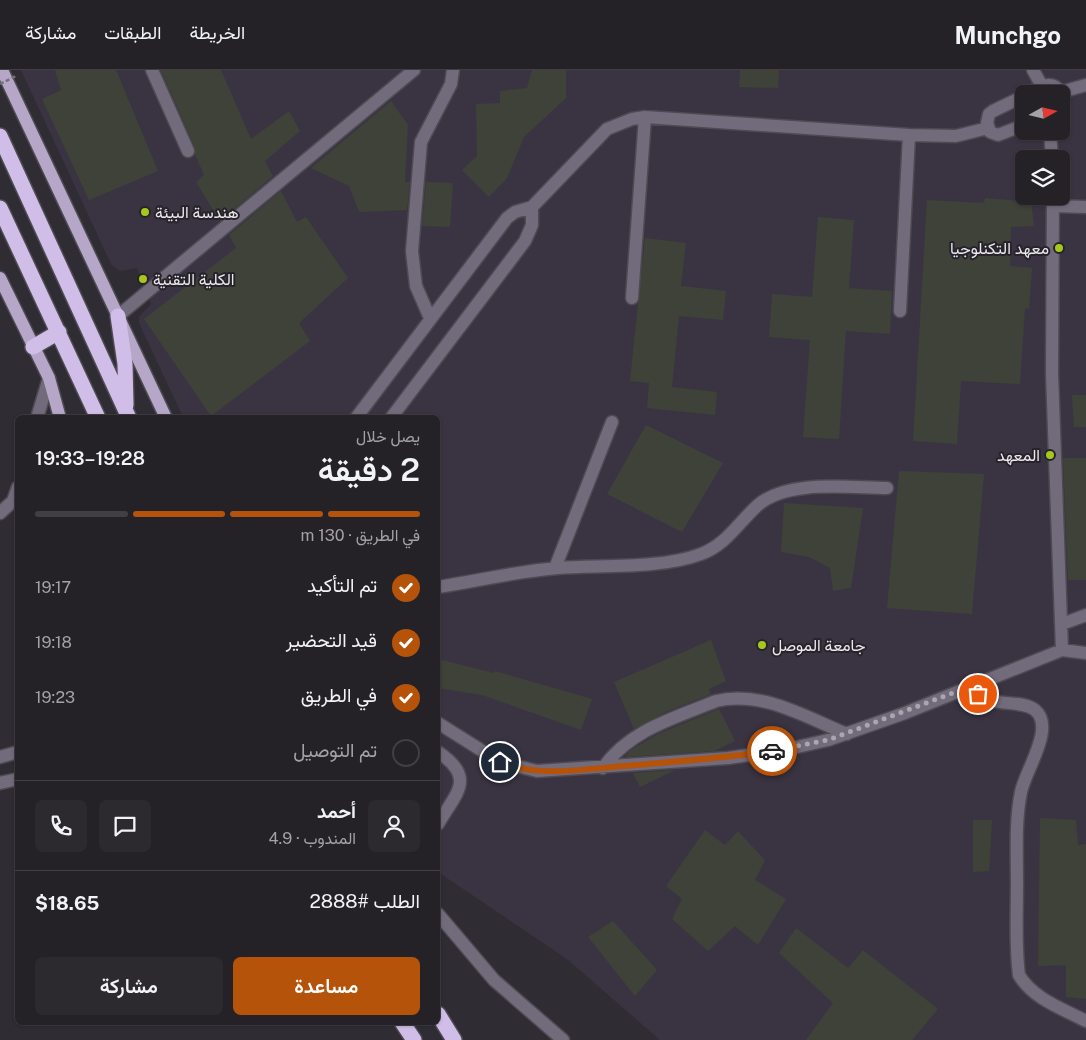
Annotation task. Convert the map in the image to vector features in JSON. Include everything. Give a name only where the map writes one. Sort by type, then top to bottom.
[{"type":"highway","points":[[0,136],[128,414]]},
{"type":"highway","points":[[0,208],[97,415]]},
{"type":"highway","points":[[118,316],[125,364],[128,414]]},
{"type":"highway","points":[[34,347],[59,332]]},
{"type":"highway","points":[[440,1017],[454,1040]]},
{"type":"highway","points":[[404,1025],[414,1040]]},
{"type":"main road","points":[[2,70],[165,415]]},
{"type":"main road","points":[[0,278],[48,378],[59,415]]},
{"type":"street","points":[[152,70],[188,152]]},
{"type":"street","points":[[118,316],[414,70]]},
{"type":"street","points":[[430,318],[416,286],[412,251],[421,142],[451,84],[453,70]]},
{"type":"street","points":[[1033,70],[1041,85]]},
{"type":"street","points":[[1070,93],[1086,85]]},
{"type":"street","points":[[1015,101],[989,114],[987,118],[988,128],[994,134],[1002,135],[1015,128]]},
{"type":"street","points":[[358,415],[507,218],[515,212],[532,207],[607,129],[632,119],[645,118],[909,135],[956,136],[988,128]]},
{"type":"street","points":[[632,298],[645,118]]},
{"type":"street","points":[[900,311],[909,135]]},
{"type":"street","points":[[1070,204],[1086,207]]},
{"type":"street","points":[[1053,205],[1052,374],[1062,650]]},
{"type":"street","points":[[392,415],[525,241],[532,225],[532,207]]},
{"type":"street","points":[[38,415],[48,378]]},
{"type":"street","points":[[555,568],[612,422]]},
{"type":"street","points":[[440,587],[555,568],[666,562],[702,554],[734,533],[758,505],[778,493],[808,488],[887,488]]},
{"type":"street","points":[[0,513],[13,501],[15,495]]},
{"type":"street","points":[[1062,624],[1086,615]]},
{"type":"street","points":[[440,724],[500,762],[524,770],[550,771],[603,768],[728,758],[784,750],[847,734],[1062,650],[1086,653]]},
{"type":"street","points":[[966,688],[990,700],[1029,707],[1035,710],[1041,719],[1042,729],[1039,746],[1025,774],[1020,792],[1017,831],[1019,975],[1025,986],[1035,993],[1086,1021]]},
{"type":"street","points":[[603,768],[620,746],[638,734],[716,701],[728,698],[748,698],[767,701],[847,734]]},
{"type":"street","points":[[0,756],[15,753]]},
{"type":"street","points":[[440,754],[455,765],[461,778],[458,791],[440,821]]},
{"type":"street","points":[[0,783],[15,780]]},
{"type":"street","points":[[440,916],[494,980],[563,1040]]},
{"type":"path","points":[[0,84],[16,76]]},
{"type":"shaded area","name":"جامعة الموصل","points":[[21,70],[1086,70],[1086,1040],[660,1040],[567,959],[440,873],[440,415],[182,415],[139,323],[139,317],[151,304],[137,268],[119,271],[111,264]]},
{"type":"building","points":[[55,70],[116,70],[158,171],[89,200],[42,99],[61,90]]},
{"type":"building","points":[[161,70],[221,70],[251,139],[289,111],[300,131],[265,161],[273,176],[220,221],[196,182],[204,175],[195,154],[195,148]]},
{"type":"building","points":[[532,70],[566,70],[566,98],[524,137],[507,178],[489,197],[462,170],[477,156],[476,104],[500,103],[500,91],[527,88]]},
{"type":"building","points":[[740,70],[779,70],[778,88],[739,87]]},
{"type":"building","points":[[391,101],[408,125],[405,182],[410,182],[407,210],[359,212],[349,186],[311,168]]},
{"type":"building","points":[[426,182],[453,183],[450,227],[422,226]]},
{"type":"building","points":[[281,191],[297,222],[306,217],[348,278],[299,323],[310,341],[210,415],[144,319],[236,248],[229,235]]},
{"type":"building","points":[[985,198],[1015,201],[1015,205],[1031,205],[1034,226],[1011,227],[1010,266],[1032,268],[1029,309],[1025,308],[1020,384],[961,381],[957,444],[913,441],[927,200],[984,203]]},
{"type":"building","points":[[818,217],[854,220],[849,288],[892,291],[890,334],[846,331],[839,439],[803,437],[810,340],[769,337],[772,294],[812,297]]},
{"type":"building","points":[[645,238],[686,243],[681,286],[726,291],[723,320],[679,316],[672,387],[717,392],[715,415],[647,408],[649,383],[630,381]]},
{"type":"building","points":[[1072,395],[1086,395],[1086,427],[1074,427]]},
{"type":"building","points":[[646,425],[723,463],[682,532],[607,494]]},
{"type":"building","points":[[1063,458],[1086,458],[1086,580],[1068,580]]},
{"type":"building","points":[[899,471],[984,474],[972,614],[887,608]]},
{"type":"building","points":[[784,503],[863,508],[851,588],[833,591],[830,568],[809,557],[781,552]]},
{"type":"building","points":[[711,640],[726,681],[709,689],[711,694],[666,712],[634,729],[614,682]]},
{"type":"building","points":[[440,660],[494,673],[495,671],[592,699],[581,730],[482,695],[440,688]]},
{"type":"building","points":[[719,709],[735,741],[714,751],[625,757],[631,750],[658,734]]},
{"type":"building","points":[[675,770],[640,787],[633,773]]},
{"type":"building","points":[[1040,818],[1076,820],[1078,845],[1086,844],[1086,999],[1066,997],[1066,965],[1038,966]]},
{"type":"building","points":[[973,820],[992,820],[989,871],[973,872]]},
{"type":"building","points":[[705,830],[725,845],[738,831],[765,860],[755,880],[786,899],[758,945],[735,926],[708,951],[672,919],[682,899],[666,886]]},
{"type":"building","points":[[613,921],[657,970],[635,996],[588,937]]},
{"type":"building","points":[[796,928],[848,968],[863,950],[938,1009],[912,1040],[806,1040],[833,1003],[779,953]]},
{"type":"way so far","points":[[772,751],[784,750],[847,734],[966,688],[978,694]]},
{"type":"place","name":"هندسة البيئة","points":[[145,212]]},
{"type":"place","name":"معهد التكنلوجيا","points":[[1059,248]]},
{"type":"place","name":"الكلية التقنية","points":[[143,279]]},
{"type":"place","name":"المعهد","points":[[1050,455]]},
{"type":"place","name":"جامعة الموصل","points":[[762,645]]},
{"type":"route","points":[[500,762],[524,770],[550,771],[728,758],[772,751]]}]
